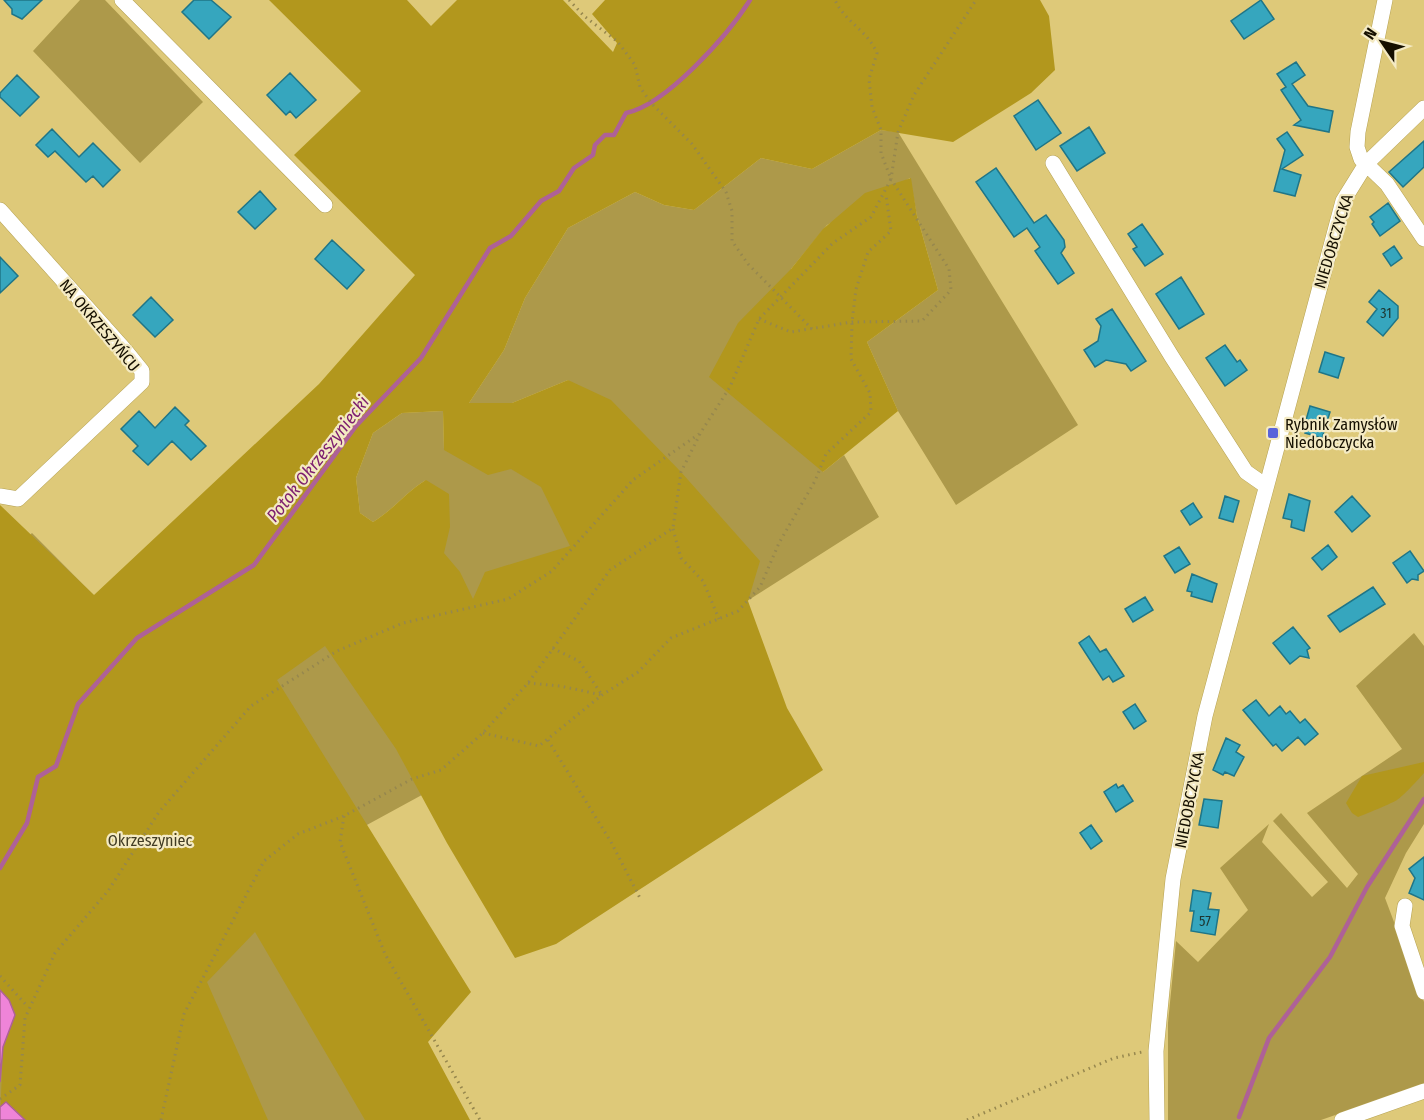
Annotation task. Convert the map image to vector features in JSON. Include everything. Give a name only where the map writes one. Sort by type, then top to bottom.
[{"type":"street","points":[[122,0],[325,205]]},
{"type":"street","points":[[1385,0],[1357,138],[1358,151],[1366,164],[1387,184],[1424,239]]},
{"type":"street","name":"NIEDOBCZYCKA","points":[[1157,1120],[1156,1052],[1173,879],[1205,716],[1339,212],[1353,181],[1366,164],[1424,108]]},
{"type":"street","points":[[1053,163],[1172,357],[1246,472],[1266,486]]},
{"type":"street","name":"NA OKRZESZYŃCU","points":[[0,210],[142,371],[142,382],[18,499],[0,496]]},
{"type":"street","points":[[1405,906],[1402,926],[1424,992]]},
{"type":"street","points":[[1342,1120],[1424,1091]]},
{"type":"path","points":[[569,0],[584,16],[618,42],[635,65],[640,87],[651,103],[692,144],[726,192],[732,211],[732,241],[748,264],[812,329]]},
{"type":"path","points":[[759,319],[791,332],[852,322],[922,321],[951,290],[949,269],[891,179],[881,153],[881,130],[872,107],[869,80],[877,53],[871,39],[841,12],[835,0]]},
{"type":"path","points":[[719,619],[703,581],[681,558],[673,528],[681,472],[701,432],[730,387],[759,319],[833,243],[871,217],[886,193],[891,179],[898,132],[914,94],[976,0]]},
{"type":"path","points":[[483,733],[539,746],[602,695],[638,672],[671,638],[738,611],[760,587],[779,543],[815,481],[826,454],[871,412],[870,393],[851,359],[852,322],[856,289],[868,252],[891,231],[886,193]]},
{"type":"path","points":[[0,1099],[20,1085],[28,1006],[55,953],[108,891],[159,812],[251,706],[337,651],[381,632],[403,623],[508,599],[552,571],[633,480],[701,432]]},
{"type":"path","points":[[160,1119],[184,1014],[264,861],[298,834],[344,816],[412,779],[441,770],[483,733],[528,683],[551,648],[610,570],[673,528]]},
{"type":"path","points":[[551,648],[579,661],[602,695]]},
{"type":"path","points":[[528,683],[560,686],[602,695]]},
{"type":"path","points":[[548,740],[610,842],[640,898]]},
{"type":"path","points":[[344,816],[340,842],[385,954],[480,1120]]},
{"type":"path","points":[[0,976],[28,1006]]},
{"type":"path","points":[[967,1120],[1114,1058],[1156,1052]]},
{"type":"green space","points":[[80,0],[105,0],[203,102],[140,163],[33,51]]},
{"type":"green space","points":[[269,0],[407,0],[431,26],[457,0],[563,0],[613,52],[617,43],[592,14],[605,0],[1040,0],[1049,16],[1055,70],[1031,93],[953,142],[881,130],[812,169],[761,158],[694,210],[664,205],[635,192],[568,228],[525,298],[504,350],[469,403],[512,403],[568,380],[611,400],[681,472],[760,561],[748,601],[787,708],[823,770],[556,944],[515,958],[447,843],[396,749],[325,646],[277,680],[471,992],[428,1042],[470,1120],[365,1120],[255,932],[207,982],[268,1120],[0,1120],[3,1047],[15,1015],[9,1000],[0,990],[0,505],[94,595],[319,384],[415,275],[294,155],[361,91]],"holes":[[[443,411],[444,450],[488,475],[511,469],[541,487],[570,546],[485,572],[473,599],[460,572],[444,553],[450,527],[449,494],[426,480],[373,522],[360,513],[356,478],[373,433],[402,413]]]},
{"type":"green space","points":[[881,130],[898,132],[1078,425],[956,505],[898,411],[867,342],[938,290],[917,216],[910,178],[827,225],[791,269],[823,472],[844,455],[879,517],[747,601],[568,380],[512,403],[469,403],[504,350],[525,298],[568,228],[635,192],[664,205],[694,210],[761,158],[812,169]]},
{"type":"green space","points":[[911,178],[917,216],[938,290],[867,342],[898,411],[823,472],[709,377],[738,323],[791,269],[823,229],[865,193]]},
{"type":"green space","name":"Okrzeszyniec","points":[[443,411],[444,450],[522,413],[617,527],[464,772],[365,826],[401,1120],[0,1120],[0,563],[32,533],[193,695],[426,480],[373,522],[360,513],[356,478],[373,433],[402,413]]},
{"type":"green space","points":[[1414,633],[1424,646],[1424,824],[1406,853],[1385,898],[1424,1002],[1424,1084],[1321,1120],[1168,1120],[1168,1023],[1176,941],[1198,962],[1248,910],[1220,868],[1269,824],[1262,842],[1312,897],[1328,882],[1273,821],[1281,813],[1347,888],[1358,874],[1307,813],[1402,749],[1356,686]]},
{"type":"green space","points":[[1424,762],[1424,773],[1397,800],[1358,817],[1352,813],[1346,803],[1362,776]]},
{"type":"shaded area","points":[[0,990],[9,1000],[15,1015],[3,1047],[0,1082]]},
{"type":"shaded area","points":[[6,1102],[25,1120],[0,1120],[0,1107]]},
{"type":"building","points":[[4,0],[42,0],[22,19],[12,14],[12,9]]},
{"type":"building","points":[[194,0],[211,0],[231,17],[209,39],[182,12]]},
{"type":"building","points":[[1261,0],[1274,19],[1244,39],[1231,21]]},
{"type":"building","points":[[1296,62],[1305,75],[1292,84],[1308,106],[1333,111],[1329,132],[1294,125],[1301,120],[1281,90],[1286,87],[1277,74]]},
{"type":"building","points":[[290,73],[316,100],[296,118],[290,111],[286,115],[267,95]]},
{"type":"building","points":[[17,75],[39,97],[20,116],[0,97],[0,93]]},
{"type":"building","points":[[1038,100],[1061,133],[1036,150],[1014,116]]},
{"type":"building","points":[[1089,127],[1105,153],[1077,171],[1060,146]]},
{"type":"building","points":[[52,129],[79,157],[93,143],[120,170],[103,187],[93,176],[86,182],[55,151],[48,157],[36,145]]},
{"type":"building","points":[[1287,132],[1303,155],[1282,169],[1301,175],[1295,196],[1274,191],[1285,150],[1277,139]]},
{"type":"building","points":[[1424,141],[1424,167],[1403,187],[1389,172]]},
{"type":"building","points":[[996,168],[1034,223],[1046,215],[1064,240],[1065,247],[1061,253],[1074,273],[1058,284],[1035,251],[1040,247],[1027,228],[1014,237],[976,182]]},
{"type":"building","points":[[260,191],[276,209],[255,229],[238,212]]},
{"type":"building","points":[[1388,203],[1400,221],[1380,236],[1370,217]]},
{"type":"building","points":[[1142,224],[1163,254],[1145,266],[1133,249],[1137,247],[1128,234]]},
{"type":"building","points":[[332,240],[364,270],[347,289],[315,259]]},
{"type":"building","points":[[1394,246],[1402,258],[1391,266],[1383,254]]},
{"type":"building","points":[[0,257],[18,276],[0,293]]},
{"type":"building","points":[[1181,277],[1204,314],[1179,329],[1156,294]]},
{"type":"building","points":[[1379,290],[1398,306],[1398,318],[1383,336],[1367,322],[1377,309],[1369,302]]},
{"type":"building","points":[[151,297],[173,320],[155,337],[133,315]]},
{"type":"building","points":[[1112,309],[1146,361],[1131,371],[1126,364],[1106,360],[1095,367],[1084,350],[1098,341],[1101,326],[1096,319]]},
{"type":"building","points":[[1225,345],[1237,362],[1240,360],[1247,370],[1225,386],[1206,358]]},
{"type":"building","points":[[1325,352],[1344,358],[1338,378],[1319,372]]},
{"type":"building","points":[[1310,406],[1330,412],[1322,438],[1305,433],[1307,428],[1304,427]]},
{"type":"building","points":[[175,407],[189,421],[185,425],[206,446],[191,460],[172,441],[148,465],[133,451],[138,446],[121,429],[139,411],[155,428]]},
{"type":"building","points":[[1289,494],[1310,501],[1304,531],[1291,527],[1292,520],[1283,518]]},
{"type":"building","points":[[1225,496],[1239,501],[1233,522],[1219,518]]},
{"type":"building","points":[[1352,496],[1370,516],[1352,532],[1335,512]]},
{"type":"building","points":[[1193,503],[1202,517],[1190,525],[1181,511]]},
{"type":"building","points":[[1328,545],[1337,557],[1322,570],[1312,558]]},
{"type":"building","points":[[1179,547],[1190,564],[1175,573],[1164,556]]},
{"type":"building","points":[[1410,551],[1424,571],[1418,575],[1418,580],[1412,579],[1407,583],[1393,563]]},
{"type":"building","points":[[1192,574],[1217,584],[1212,602],[1191,596],[1192,592],[1187,591]]},
{"type":"building","points":[[1373,587],[1385,604],[1340,632],[1328,616]]},
{"type":"building","points":[[1145,597],[1153,610],[1133,622],[1125,609]]},
{"type":"building","points":[[1293,627],[1310,648],[1307,650],[1309,658],[1300,656],[1290,664],[1273,643]]},
{"type":"building","points":[[1089,636],[1100,652],[1106,649],[1124,676],[1113,682],[1109,676],[1103,680],[1079,643]]},
{"type":"building","points":[[1256,700],[1269,716],[1280,706],[1286,714],[1290,711],[1300,723],[1305,719],[1318,734],[1305,745],[1298,737],[1282,751],[1276,744],[1273,746],[1243,710]]},
{"type":"building","points":[[1135,704],[1146,721],[1134,729],[1123,712]]},
{"type":"building","points":[[1226,738],[1240,745],[1236,752],[1244,757],[1234,776],[1225,772],[1223,775],[1213,770]]},
{"type":"building","points":[[1116,784],[1118,788],[1123,785],[1133,801],[1116,812],[1104,792]]},
{"type":"building","points":[[1204,799],[1222,801],[1218,828],[1199,825]]},
{"type":"building","points":[[1091,825],[1102,841],[1091,849],[1080,833]]},
{"type":"building","points":[[1424,857],[1424,900],[1409,893],[1415,878],[1409,869]]},
{"type":"building","points":[[1193,890],[1211,893],[1208,909],[1219,910],[1215,935],[1191,931],[1194,911],[1190,911]]},
{"type":"waterway","name":"Potok Okrzeszyniecki","points":[[0,868],[27,823],[38,777],[56,766],[78,704],[137,638],[254,565],[356,426],[421,358],[490,248],[511,236],[541,201],[559,191],[574,168],[593,155],[595,145],[605,135],[614,135],[626,113],[659,97],[695,67],[727,31],[750,0]]},
{"type":"waterway","points":[[1239,1117],[1269,1038],[1330,957],[1367,887],[1424,799]]},
{"type":"place","name":"Rybnik Zamysłów Niedobczycka","points":[[1273,433]]}]
